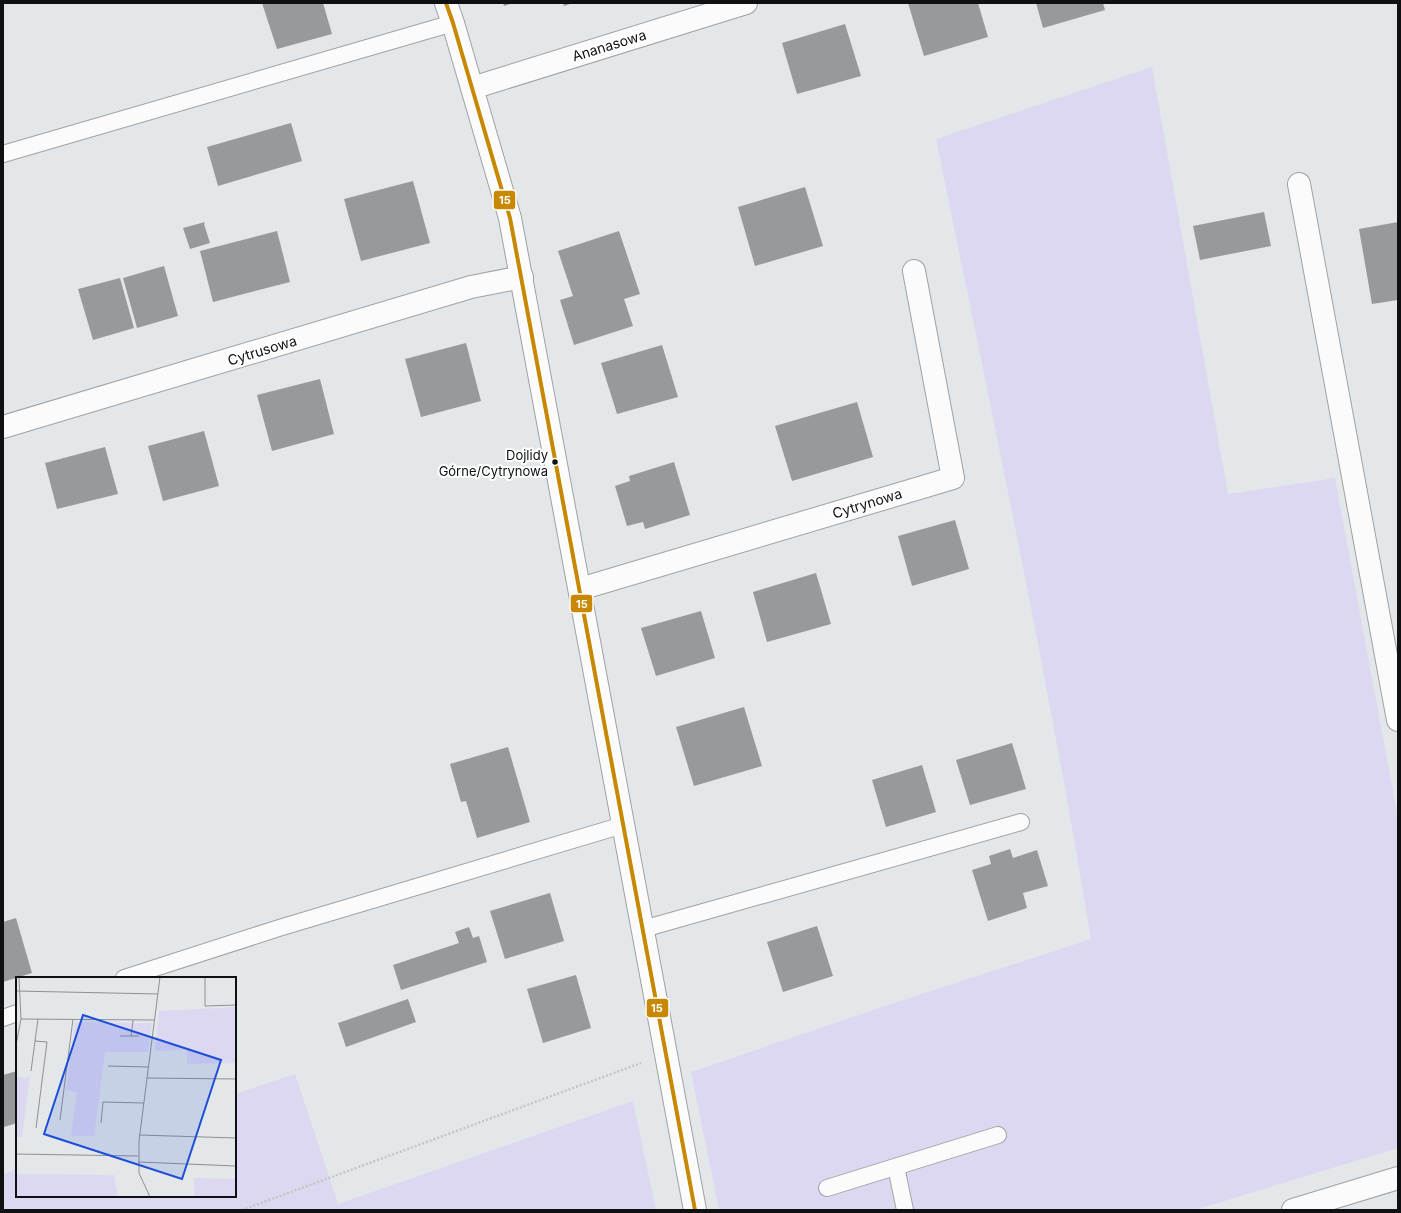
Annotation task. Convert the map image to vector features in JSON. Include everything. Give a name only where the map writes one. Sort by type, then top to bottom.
[{"type":"street","points":[[446,3],[510,218],[695,1210]]},
{"type":"street","name":"Ananasowa","points":[[472,88],[746,3]]},
{"type":"street","points":[[1299,184],[1398,720]]},
{"type":"street","name":"Cytrynowa","points":[[580,589],[953,478],[914,271]]},
{"type":"street","name":"Cytrusowa","points":[[3,427],[471,287],[522,277]]},
{"type":"street","points":[[1293,1210],[1398,1178]]},
{"type":"lane","points":[[3,154],[453,23]]},
{"type":"lane","points":[[642,929],[1021,822]]},
{"type":"lane","points":[[127,977],[279,928],[623,825]]},
{"type":"lane","points":[[3,1018],[16,1013]]},
{"type":"lane","points":[[827,1188],[998,1136]]},
{"type":"lane","points":[[896,1167],[905,1210]]},
{"type":"path","points":[[242,1210],[666,1054]]},
{"type":"shaded area","points":[[1152,67],[1228,494],[1335,478],[1398,818],[1398,1148],[1195,1210],[719,1210],[691,1072],[888,1005],[1091,939],[1037,638],[936,139]]},
{"type":"shaded area","points":[[295,1074],[338,1204],[633,1101],[656,1210],[3,1210],[3,1174],[16,1169],[16,1197],[236,1197],[236,1094]]},
{"type":"building","points":[[262,3],[323,3],[332,34],[277,49]]},
{"type":"building","points":[[503,3],[513,3],[504,6]]},
{"type":"building","points":[[563,3],[573,3],[564,6]]},
{"type":"building","points":[[908,3],[978,3],[988,37],[924,56]]},
{"type":"building","points":[[1036,3],[1103,3],[1105,10],[1043,28]]},
{"type":"building","points":[[845,24],[861,76],[797,94],[782,43]]},
{"type":"building","points":[[291,123],[302,161],[218,186],[207,147]]},
{"type":"building","points":[[413,181],[430,243],[361,261],[344,199]]},
{"type":"building","points":[[805,187],[823,246],[755,266],[738,207]]},
{"type":"building","points":[[1264,212],[1271,246],[1200,260],[1193,226]]},
{"type":"building","points":[[205,222],[204,224],[210,243],[190,249],[183,228]]},
{"type":"building","points":[[1398,222],[1398,300],[1372,304],[1359,229]]},
{"type":"building","points":[[277,231],[290,282],[213,302],[200,251]]},
{"type":"building","points":[[619,231],[640,294],[624,299],[633,326],[574,345],[560,300],[573,296],[558,251]]},
{"type":"building","points":[[164,266],[178,316],[137,328],[123,278]]},
{"type":"building","points":[[120,278],[134,328],[93,340],[78,289]]},
{"type":"building","points":[[466,343],[481,401],[421,417],[405,359]]},
{"type":"building","points":[[662,345],[678,397],[617,414],[601,363]]},
{"type":"building","points":[[320,379],[334,434],[272,451],[257,395]]},
{"type":"building","points":[[857,402],[873,457],[792,481],[775,426]]},
{"type":"building","points":[[204,431],[219,486],[163,501],[148,446]]},
{"type":"building","points":[[105,447],[118,494],[57,509],[45,463]]},
{"type":"building","points":[[674,462],[690,515],[645,529],[643,522],[627,526],[615,486],[630,481],[629,476]]},
{"type":"building","points":[[955,520],[969,569],[912,586],[898,536]]},
{"type":"building","points":[[816,573],[831,624],[767,642],[753,592]]},
{"type":"building","points":[[701,611],[715,658],[656,676],[641,628]]},
{"type":"building","points":[[744,707],[762,766],[694,786],[676,727]]},
{"type":"building","points":[[1012,743],[1026,789],[970,805],[956,760]]},
{"type":"building","points":[[508,747],[530,822],[477,838],[466,801],[461,802],[450,764]]},
{"type":"building","points":[[922,765],[936,812],[886,827],[872,780]]},
{"type":"building","points":[[1010,849],[1013,858],[1037,850],[1048,886],[1023,893],[1027,908],[988,921],[972,870],[991,864],[989,856]]},
{"type":"building","points":[[550,893],[564,941],[505,959],[490,911]]},
{"type":"building","points":[[16,918],[32,973],[3,982],[3,922]]},
{"type":"building","points":[[817,926],[833,976],[783,992],[767,942]]},
{"type":"building","points":[[469,927],[473,938],[479,936],[487,962],[401,990],[393,965],[459,943],[455,932]]},
{"type":"building","points":[[576,975],[591,1028],[543,1043],[527,989]]},
{"type":"building","points":[[408,999],[416,1022],[346,1047],[338,1023]]},
{"type":"building","points":[[16,1071],[16,1123],[4,1127],[3,1123],[3,1075]]},
{"type":"transit line","name":"15","points":[[446,3],[510,218],[695,1210]]},
{"type":"place","name":"Dojlidy Górne/Cytrynowa","points":[[555,462]]}]
